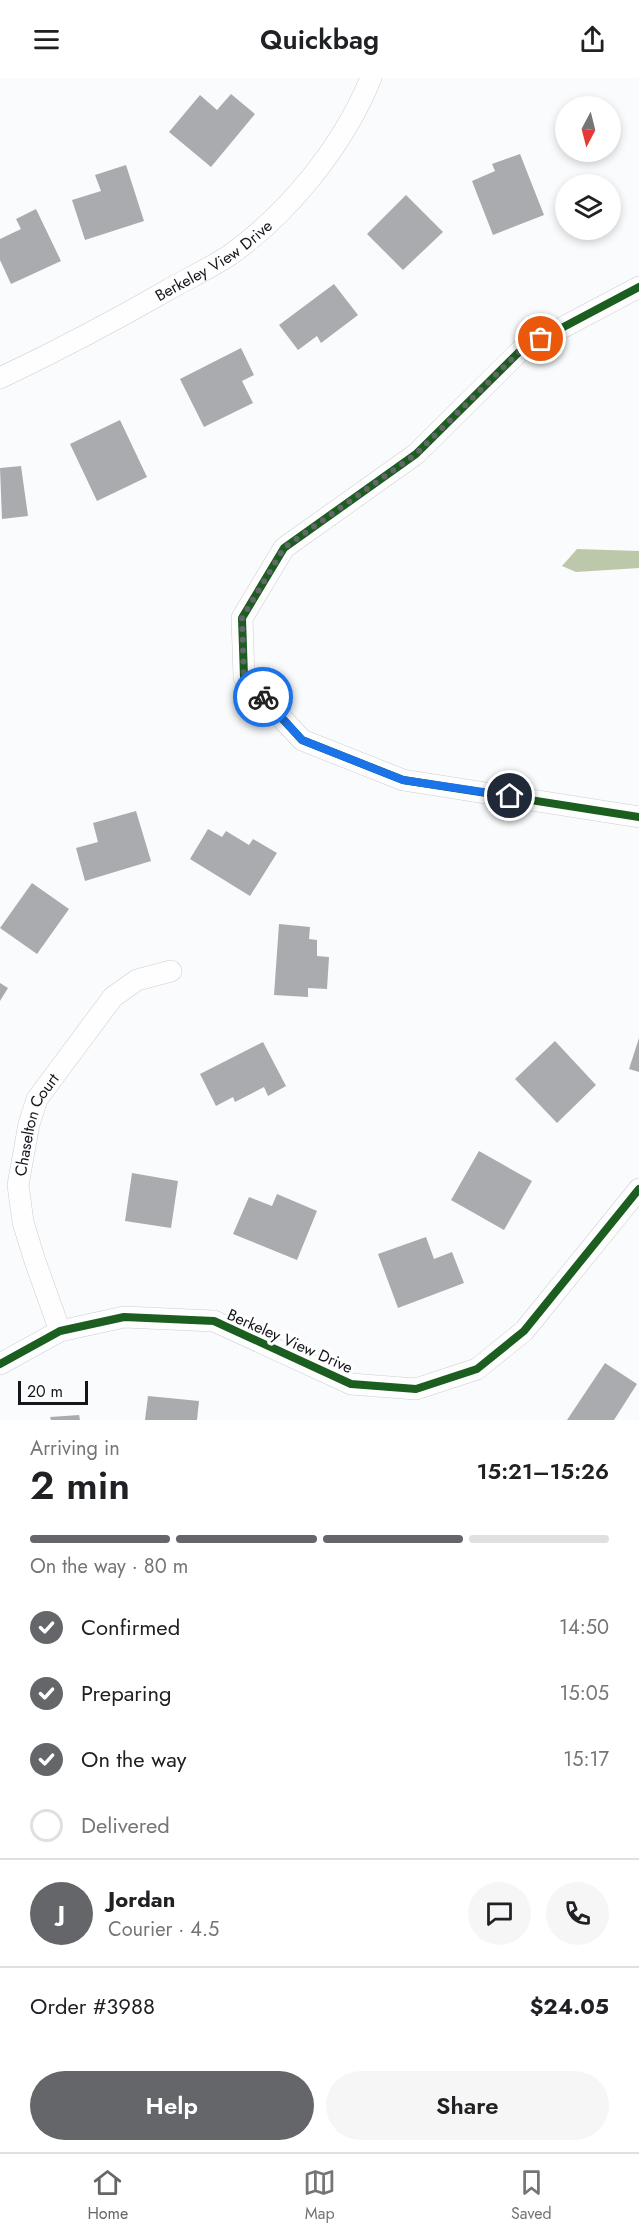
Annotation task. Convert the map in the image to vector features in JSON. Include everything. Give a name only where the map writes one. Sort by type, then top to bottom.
[{"type":"street","name":"Berkeley View Drive","points":[[0,378],[83,339],[230,255],[283,209],[325,159],[361,103],[371,78]]},
{"type":"street","points":[[639,287],[522,349],[416,454],[284,548],[242,618],[244,677],[302,740],[403,780],[639,817]]},
{"type":"street","name":"Chaselton Court","points":[[60,1331],[34,1261],[23,1222],[18,1185],[29,1124],[37,1099],[113,997],[137,980],[171,971]]},
{"type":"street","name":"Berkeley View Drive","points":[[0,1364],[60,1331],[124,1317],[214,1321],[351,1384],[416,1389],[477,1369],[524,1331],[639,1189]]},
{"type":"shaded area","points":[[577,549],[639,551],[639,568],[576,572],[562,566]]},
{"type":"building","points":[[231,94],[255,114],[211,167],[169,132],[200,95],[217,110]]},
{"type":"building","points":[[520,154],[544,215],[493,235],[472,181],[495,171],[492,164]]},
{"type":"building","points":[[126,165],[144,221],[85,240],[72,200],[101,191],[95,175]]},
{"type":"building","points":[[406,195],[443,232],[403,270],[367,234]]},
{"type":"building","points":[[36,209],[61,261],[11,284],[0,260],[0,239],[21,229],[16,219]]},
{"type":"building","points":[[334,284],[358,315],[321,343],[317,336],[298,350],[279,325]]},
{"type":"building","points":[[241,348],[254,375],[242,381],[253,403],[204,427],[180,379]]},
{"type":"building","points":[[120,420],[147,477],[97,501],[70,444]]},
{"type":"building","points":[[21,466],[28,516],[2,519],[0,468]]},
{"type":"building","points":[[136,811],[151,861],[85,881],[76,848],[98,842],[93,823]]},
{"type":"building","points":[[208,829],[222,837],[226,831],[249,845],[253,839],[277,853],[250,896],[190,859]]},
{"type":"building","points":[[32,883],[69,909],[37,954],[0,928]]},
{"type":"building","points":[[279,924],[310,927],[309,939],[317,940],[317,956],[329,957],[327,989],[308,988],[308,997],[274,995]]},
{"type":"building","points":[[0,983],[8,988],[0,1001]]},
{"type":"building","points":[[639,1038],[639,1072],[629,1069]]},
{"type":"building","points":[[555,1041],[596,1085],[557,1123],[515,1079]]},
{"type":"building","points":[[263,1042],[286,1086],[268,1096],[264,1087],[235,1102],[233,1097],[216,1106],[200,1074]]},
{"type":"building","points":[[479,1151],[532,1181],[504,1230],[451,1200]]},
{"type":"building","points":[[132,1173],[178,1181],[171,1228],[125,1221]]},
{"type":"building","points":[[277,1194],[317,1211],[297,1260],[233,1234],[249,1197],[272,1206]]},
{"type":"building","points":[[426,1237],[434,1259],[452,1252],[464,1283],[398,1308],[378,1254]]},
{"type":"building","points":[[605,1363],[637,1384],[614,1420],[567,1420]]},
{"type":"building","points":[[148,1396],[199,1401],[197,1420],[145,1420]]},
{"type":"building","points":[[79,1415],[80,1420],[51,1420],[50,1417]]},
{"type":"cycle path","points":[[639,287],[522,349],[416,454],[284,548],[242,618],[244,677],[302,740],[403,780],[639,817]]},
{"type":"cycle path","points":[[0,1364],[60,1331],[124,1317],[214,1321],[351,1384],[416,1389],[477,1369],[524,1331],[639,1189]]},
{"type":"way so far","points":[[263,697],[244,677],[242,618],[284,548],[416,454],[522,349],[541,339]]},
{"type":"route","points":[[263,697],[302,740],[403,780],[510,796]]}]
